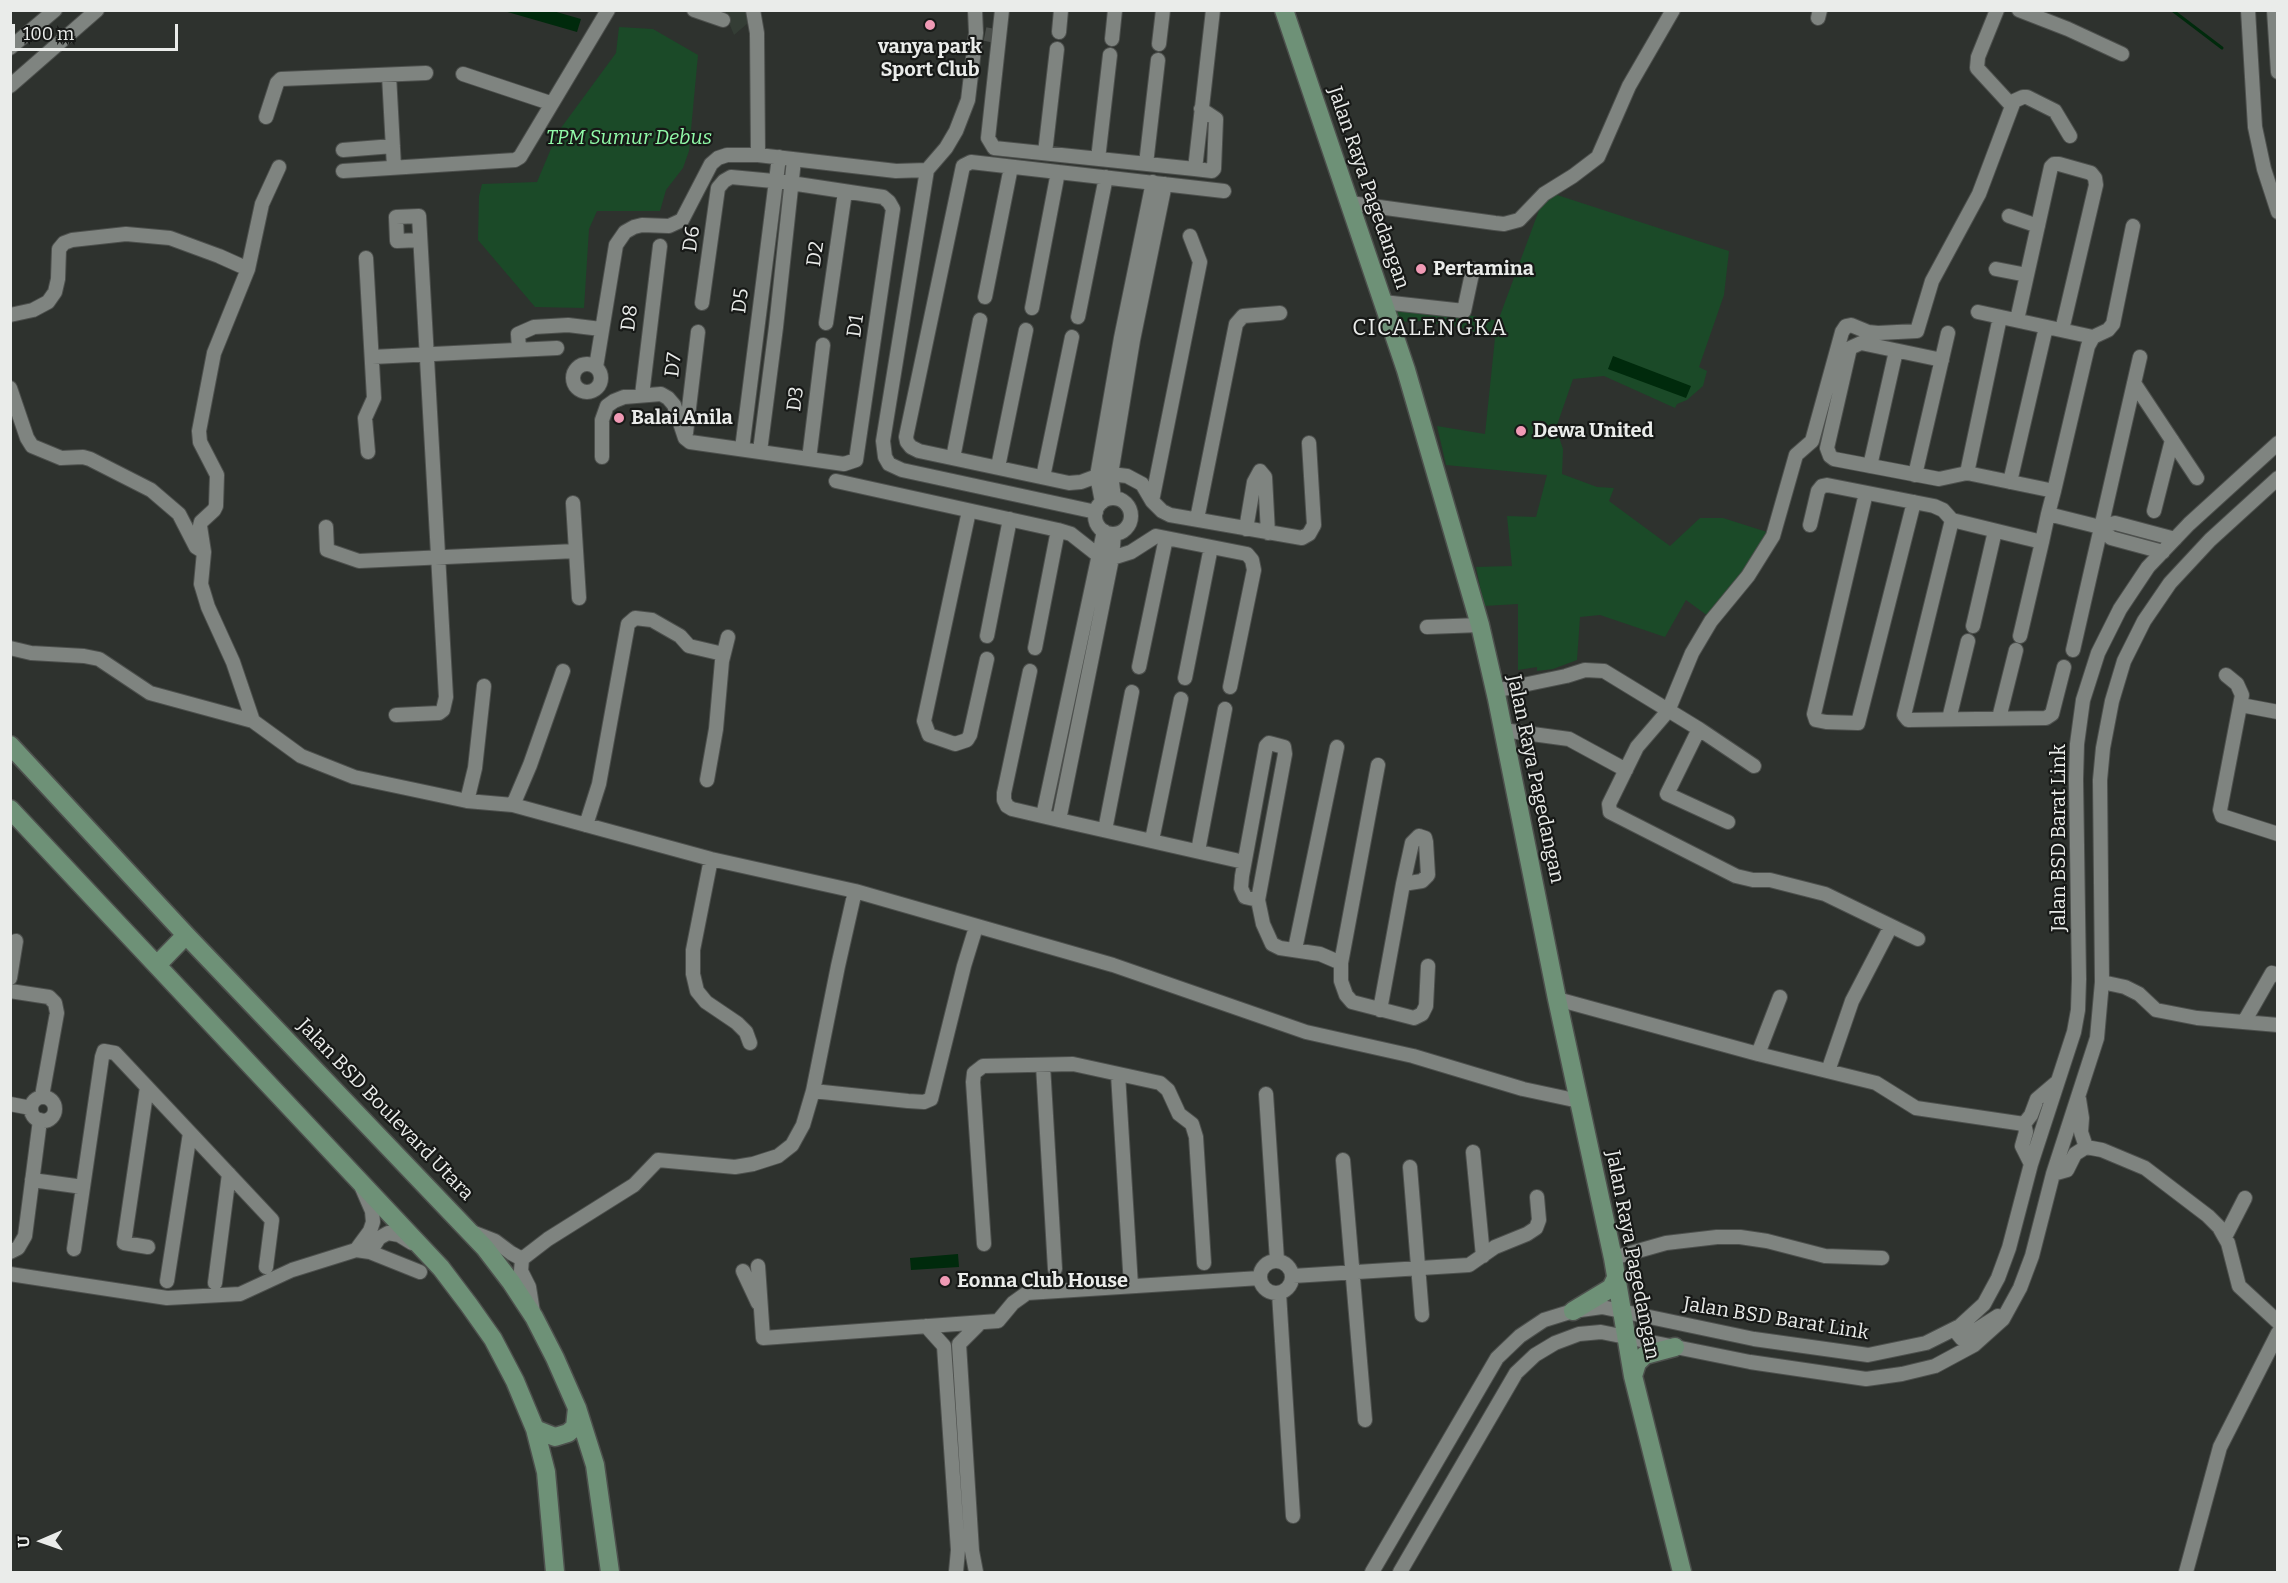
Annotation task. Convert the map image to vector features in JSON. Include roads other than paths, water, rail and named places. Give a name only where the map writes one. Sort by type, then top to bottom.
[{"type":"main road","name":"Jalan Raya Pagedangan","points":[[1284,10],[1406,370],[1480,625],[1613,1258],[1620,1311],[1633,1376],[1682,1572]]},
{"type":"main road","name":"Jalan BSD Boulevard Utara","points":[[10,745],[186,935],[485,1248],[511,1282],[534,1317],[577,1408],[595,1465],[610,1572]]},
{"type":"main road","points":[[10,808],[424,1250],[462,1296],[493,1339],[515,1381],[535,1429],[546,1472],[555,1572]]},
{"type":"main road","points":[[157,965],[186,935]]},
{"type":"main road","points":[[1573,1311],[1611,1288],[1616,1278]]},
{"type":"main road","points":[[1633,1376],[1637,1363],[1645,1355],[1675,1347]]},
{"type":"main road","points":[[535,1429],[555,1437],[568,1433],[575,1427],[577,1408]]},
{"type":"street","points":[[10,48],[55,10]]},
{"type":"street","points":[[10,86],[97,10]]},
{"type":"street","points":[[343,171],[515,160],[523,152],[550,103],[608,10]]},
{"type":"street","points":[[694,10],[723,20]]},
{"type":"street","points":[[753,10],[757,33],[758,155]]},
{"type":"street","points":[[975,10],[989,35],[989,142],[994,148],[1195,169],[1213,10]]},
{"type":"street","points":[[1002,10],[989,35],[956,131],[946,148],[927,170],[883,441],[885,457],[889,464],[902,470],[1104,504],[1124,501],[1131,510],[1131,521],[1125,530],[1109,533]]},
{"type":"street","points":[[1059,32],[1062,10]]},
{"type":"street","points":[[1112,39],[1115,10]]},
{"type":"street","points":[[1160,44],[1163,10]]},
{"type":"street","points":[[1350,203],[1504,224],[1519,220],[1544,194],[1598,158],[1629,86],[1673,10]]},
{"type":"street","points":[[1997,10],[1978,57],[1977,68],[2012,106]]},
{"type":"street","points":[[2019,10],[2122,54]]},
{"type":"street","points":[[2248,10],[2255,128],[2277,212]]},
{"type":"street","points":[[2274,10],[2277,72]]},
{"type":"street","points":[[1045,153],[1057,49]]},
{"type":"street","points":[[1098,159],[1110,55]]},
{"type":"street","points":[[1146,164],[1158,60]]},
{"type":"street","points":[[266,117],[277,83],[281,79],[426,73]]},
{"type":"street","points":[[463,74],[550,103]]},
{"type":"street","points":[[389,75],[394,167]]},
{"type":"street","points":[[1918,939],[1890,928],[1825,894],[1770,880],[1753,880],[1736,876],[1610,813],[1609,804],[1637,747],[1668,711],[1692,653],[1706,629],[1748,576],[1773,536],[1796,455],[1812,441],[1842,332],[1846,326],[1851,324],[1868,332],[1878,333],[1917,330],[1932,280],[1979,194],[2014,101],[2023,97],[2044,104],[2061,117],[2070,136]]},
{"type":"street","points":[[343,150],[393,146]]},
{"type":"street","points":[[596,367],[616,245],[625,232],[642,225],[676,224],[682,220],[711,164],[717,158],[727,155],[758,155],[896,171],[927,170]]},
{"type":"street","name":"D5","points":[[742,449],[779,158]]},
{"type":"street","name":"D5","points":[[760,451],[794,160]]},
{"type":"street","points":[[1224,191],[971,162],[963,166],[906,437],[911,447],[919,452],[1069,483],[1081,483],[1097,476],[1111,474],[1134,479],[1142,484],[1152,501],[1170,515],[1302,538],[1312,530],[1314,525],[1309,443]]},
{"type":"street","points":[[2017,320],[2051,167],[2054,164],[2091,173],[2096,178],[2062,330]]},
{"type":"street","points":[[253,721],[233,662],[208,607],[201,584],[204,552],[201,524],[216,506],[217,475],[200,442],[200,421],[214,353],[248,269],[262,204],[279,167]]},
{"type":"street","points":[[985,297],[1011,167]]},
{"type":"street","points":[[1032,308],[1058,172]]},
{"type":"street","name":"D6","points":[[702,303],[718,188],[731,177],[742,176],[775,181]]},
{"type":"street","points":[[1078,317],[1106,177]]},
{"type":"street","points":[[775,181],[845,192]]},
{"type":"street","points":[[1104,504],[1097,476],[1121,338],[1159,183]]},
{"type":"street","points":[[1109,533],[1097,523],[1111,474],[1159,183]]},
{"type":"street","name":"D1","points":[[808,459],[844,464],[853,463],[858,457],[893,209],[883,197],[845,192]]},
{"type":"street","name":"D2","points":[[825,322],[845,192]]},
{"type":"street","points":[[2009,216],[2038,226]]},
{"type":"street","points":[[1978,312],[2093,336],[2108,330],[2113,324],[2133,226]]},
{"type":"street","points":[[10,315],[33,310],[48,302],[55,292],[58,279],[60,249],[64,243],[72,240],[126,234],[170,238],[248,269]]},
{"type":"street","points":[[1152,501],[1200,262],[1190,236]]},
{"type":"street","points":[[396,715],[439,713],[443,710],[446,697],[420,240]]},
{"type":"street","name":"D8","points":[[642,395],[660,246]]},
{"type":"street","points":[[366,258],[374,398],[365,418],[368,452]]},
{"type":"street","points":[[1383,302],[1464,311],[1473,269]]},
{"type":"street","points":[[1996,269],[2027,275]]},
{"type":"street","points":[[1197,519],[1236,324],[1243,316],[1280,313]]},
{"type":"street","points":[[1967,473],[2000,316]]},
{"type":"street","points":[[953,458],[980,320]]},
{"type":"street","points":[[519,350],[518,334],[534,327],[568,325],[601,329]]},
{"type":"street","points":[[2010,482],[2046,327]]},
{"type":"street","points":[[998,467],[1026,330]]},
{"type":"street","name":"D7","points":[[685,438],[698,332]]},
{"type":"street","points":[[1915,475],[1948,333]]},
{"type":"street","points":[[2020,636],[2088,346],[2093,336]]},
{"type":"street","points":[[1043,477],[1072,338]]},
{"type":"street","points":[[1941,360],[1861,343],[1854,344],[1850,348],[1827,448],[1830,456],[1834,459],[1939,479],[1967,473],[2054,491]]},
{"type":"street","name":"D3","points":[[808,459],[823,345]]},
{"type":"street","points":[[372,357],[557,348]]},
{"type":"street","points":[[1870,466],[1896,351]]},
{"type":"street","points":[[2073,650],[2139,357]]},
{"type":"street","points":[[2134,383],[2197,478]]},
{"type":"street","points":[[10,388],[27,438],[32,446],[61,458],[90,459],[151,490],[179,514],[196,547],[204,552]]},
{"type":"street","points":[[602,457],[602,420],[607,406],[614,400],[661,394],[674,405],[685,438],[695,444],[808,459]]},
{"type":"street","points":[[2154,511],[2172,440]]},
{"type":"street","name":"Jalan BSD Barat Link","points":[[1372,1572],[1497,1358],[1520,1336],[1536,1325],[1573,1311],[1602,1308],[1754,1338],[1868,1355],[1926,1343],[1955,1328],[1984,1304],[1998,1278],[2009,1248],[2031,1164],[2074,1032],[2078,1010],[2077,744],[2084,700],[2098,653],[2120,609],[2148,567],[2277,443]]},
{"type":"street","points":[[1246,529],[1254,482],[1260,471],[1265,477],[1268,533]]},
{"type":"street","name":"Jalan BSD Barat Link","points":[[1675,1347],[1750,1362],[1866,1379],[1935,1366],[1974,1345],[2003,1318],[2020,1288],[2032,1256],[2053,1174],[2097,1038],[2102,982],[2100,780],[2103,748],[2112,701],[2124,661],[2144,621],[2170,583],[2210,540],[2277,478]]},
{"type":"street","points":[[836,481],[1058,530],[1071,534],[1106,557],[1131,552],[1156,537],[1247,554],[1254,565],[1230,687]]},
{"type":"street","points":[[1810,525],[1818,490],[1821,486],[1827,485],[1914,502],[1943,510],[1952,520],[2042,542]]},
{"type":"street","points":[[1866,493],[1814,714],[1816,720],[1826,722],[1858,723],[1914,502]]},
{"type":"street","points":[[573,503],[579,598]]},
{"type":"street","points":[[969,511],[924,721],[929,735],[955,744],[967,740],[987,659]]},
{"type":"street","points":[[2048,514],[2100,527],[2115,523],[2175,539]]},
{"type":"street","points":[[987,636],[1010,519]]},
{"type":"street","points":[[1952,520],[1904,715],[1908,720],[2046,718],[2052,714],[2064,667]]},
{"type":"street","points":[[326,527],[327,550],[359,561],[576,551]]},
{"type":"street","points":[[2100,527],[2111,538],[2163,552]]},
{"type":"street","points":[[1035,648],[1058,530]]},
{"type":"street","points":[[1973,626],[1995,531]]},
{"type":"street","points":[[1059,820],[1109,533]]},
{"type":"street","points":[[1139,667],[1166,538]]},
{"type":"street","points":[[1185,678],[1211,547]]},
{"type":"street","points":[[1043,816],[1106,557]]},
{"type":"street","points":[[586,825],[599,784],[628,624],[635,618],[652,620],[680,636],[689,646],[723,654]]},
{"type":"street","points":[[1426,627],[1480,625]]},
{"type":"street","points":[[707,780],[716,729],[723,654],[728,637]]},
{"type":"street","points":[[1949,719],[1968,641]]},
{"type":"street","points":[[10,648],[31,653],[99,659],[150,693],[253,721],[301,756],[354,777],[467,801],[513,805],[711,859],[855,891],[1113,965],[1306,1032],[1413,1056],[1523,1089],[1579,1101]]},
{"type":"street","points":[[1999,718],[2016,650]]},
{"type":"street","points":[[1494,691],[1596,669],[1604,670],[1754,766]]},
{"type":"street","points":[[513,805],[530,765],[563,671]]},
{"type":"street","points":[[1029,671],[1004,800],[1012,809],[1244,862]]},
{"type":"street","points":[[2226,675],[2237,684],[2242,695],[2220,810],[2222,816],[2277,834]]},
{"type":"street","points":[[467,801],[475,768],[484,686]]},
{"type":"street","points":[[1105,830],[1132,692]]},
{"type":"street","points":[[1152,840],[1181,699]]},
{"type":"street","points":[[2241,705],[2277,712]]},
{"type":"street","points":[[1198,851],[1224,709]]},
{"type":"street","points":[[1699,729],[1667,794],[1728,822]]},
{"type":"street","points":[[1503,730],[1569,739],[1626,770]]},
{"type":"street","points":[[1258,900],[1248,898],[1243,893],[1241,882],[1266,746],[1269,743],[1284,747],[1285,754],[1258,900],[1263,924],[1272,944],[1280,948],[1320,954],[1341,963]]},
{"type":"street","points":[[1295,949],[1337,747]]},
{"type":"street","points":[[1378,765],[1341,963],[1341,981],[1352,1002],[1414,1018],[1422,1014],[1427,1003],[1428,966]]},
{"type":"street","points":[[2077,844],[2101,843]]},
{"type":"street","points":[[711,859],[693,950],[693,974],[697,991],[706,1002],[737,1023],[746,1032],[750,1043]]},
{"type":"street","points":[[1380,1010],[1402,884]]},
{"type":"street","points":[[534,1317],[529,1287],[521,1271],[522,1259],[548,1239],[634,1185],[658,1160],[735,1167],[778,1156],[792,1145],[803,1125],[813,1091],[855,891]]},
{"type":"street","points":[[813,1091],[908,1101],[924,1102],[931,1099],[976,927]]},
{"type":"street","points":[[1828,1071],[1852,1001],[1890,928]]},
{"type":"street","points":[[10,978],[16,941]]},
{"type":"street","points":[[2244,1022],[2275,974],[2277,959]]},
{"type":"street","points":[[2102,982],[2125,987],[2139,994],[2156,1010],[2197,1018],[2277,1025]]},
{"type":"street","points":[[10,991],[49,997],[56,1003],[57,1013],[42,1096]]},
{"type":"street","points":[[1758,1054],[1780,997]]},
{"type":"street","points":[[1557,999],[1883,1086],[1916,1108],[2024,1124]]},
{"type":"street","points":[[74,1249],[104,1051],[115,1053],[272,1220],[266,1267]]},
{"type":"street","points":[[984,1244],[974,1073],[983,1066],[1073,1064],[1160,1083],[1168,1090],[1179,1114],[1192,1124],[1196,1137],[1204,1263]]},
{"type":"street","points":[[1042,1065],[1055,1269]]},
{"type":"street","points":[[1118,1074],[1131,1286]]},
{"type":"street","points":[[2024,1124],[2031,1115],[2037,1099],[2058,1082]]},
{"type":"street","points":[[147,1087],[124,1244],[148,1247]]},
{"type":"street","points":[[1266,1094],[1276,1260]]},
{"type":"street","points":[[42,1096],[50,1099],[55,1105],[54,1114],[49,1120],[40,1120],[33,1116],[31,1108],[35,1100],[42,1096]]},
{"type":"street","points":[[2079,1097],[2081,1132],[2086,1147]]},
{"type":"street","points":[[10,1104],[31,1108]]},
{"type":"street","points":[[10,1252],[18,1248],[25,1236],[40,1120]]},
{"type":"street","points":[[2024,1124],[2026,1132],[2022,1146],[2031,1164]]},
{"type":"street","points":[[167,1281],[190,1133]]},
{"type":"street","points":[[2053,1174],[2067,1170],[2075,1154],[2086,1147],[2103,1149],[2145,1168],[2208,1216],[2225,1237],[2239,1286],[2277,1322]]},
{"type":"street","points":[[1473,1152],[1483,1256]]},
{"type":"street","points":[[1342,1160],[1365,1420]]},
{"type":"street","points":[[1410,1167],[1422,1315]]},
{"type":"street","points":[[215,1283],[229,1174]]},
{"type":"street","points":[[32,1180],[83,1187]]},
{"type":"street","points":[[360,1181],[372,1210],[373,1222],[363,1251]]},
{"type":"street","points":[[1293,1276],[1469,1265],[1495,1247],[1536,1228],[1539,1220],[1537,1197]]},
{"type":"street","points":[[2225,1237],[2245,1198]]},
{"type":"street","points":[[467,1230],[495,1241],[522,1259]]},
{"type":"street","points":[[10,1274],[167,1298],[223,1296],[240,1294],[292,1270],[363,1251],[388,1233],[399,1235],[424,1250]]},
{"type":"street","points":[[1613,1258],[1665,1243],[1717,1237],[1740,1237],[1793,1246],[1825,1256],[1882,1258]]},
{"type":"street","points":[[363,1251],[420,1272]]},
{"type":"street","points":[[1276,1260],[1285,1262],[1293,1276],[1291,1284],[1279,1293],[1270,1292],[1263,1287],[1260,1278],[1261,1269],[1268,1262],[1276,1260]]},
{"type":"street","points":[[758,1266],[763,1338],[998,1321],[1013,1303],[1028,1293],[1260,1278]]},
{"type":"street","points":[[743,1271],[761,1310]]},
{"type":"street","points":[[1279,1293],[1293,1516]]},
{"type":"street","points":[[1955,1328],[1962,1339],[2007,1311]]},
{"type":"street","points":[[944,1346],[959,1344],[980,1323]]},
{"type":"street","points":[[926,1326],[944,1346],[958,1550],[956,1572]]},
{"type":"street","points":[[1400,1572],[1516,1373],[1535,1355],[1555,1342],[1601,1332],[1675,1347]]},
{"type":"street","points":[[2186,1572],[2220,1446],[2277,1334]]},
{"type":"street","points":[[959,1344],[972,1551],[976,1572]]},
{"type":"waterway","points":[[2172,10],[2222,48]]},
{"type":"tunnel","points":[[985,34],[995,36]]},
{"type":"place","name":"vanya park Sport Club","points":[[930,25]]},
{"type":"place","name":"Pertamina","points":[[1421,269]]},
{"type":"place","name":"Balai Anila","points":[[619,418]]},
{"type":"place","name":"Dewa United","points":[[1521,431]]},
{"type":"place","name":"Eonna Club House","points":[[945,1281]]},
{"type":"district","name":"CICALENGKA","points":[[1430,329]]},
{"type":"park label","name":"TPM Sumur Debus","points":[[629,138]]}]
